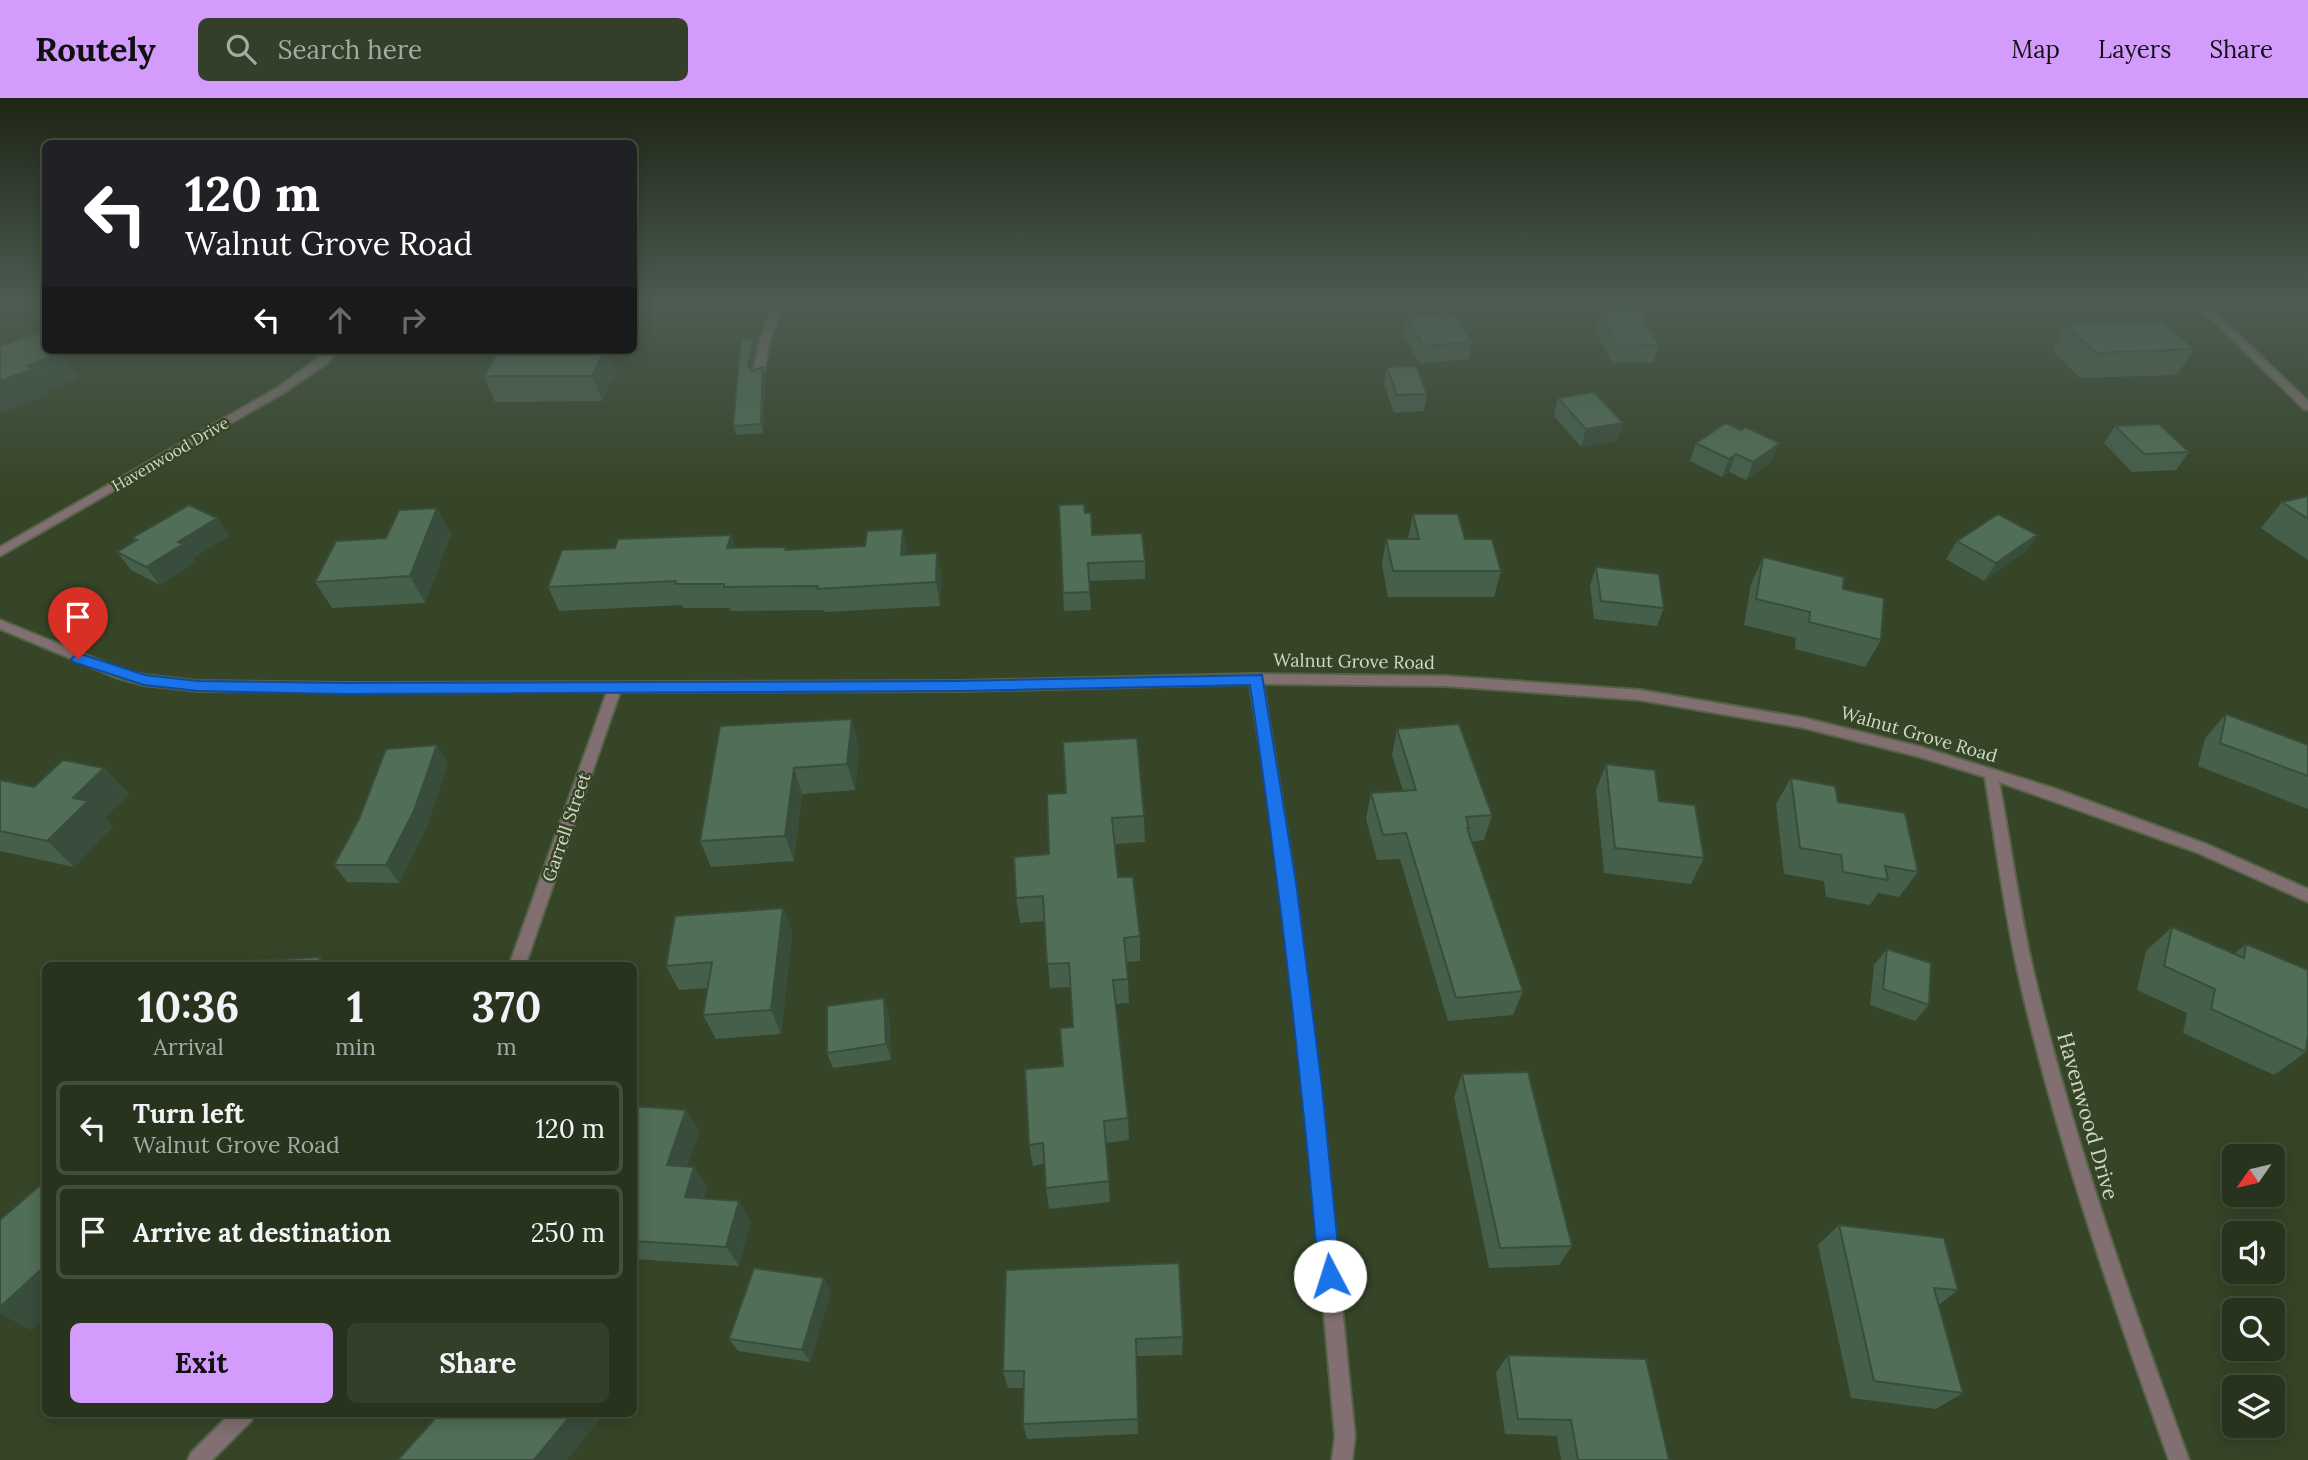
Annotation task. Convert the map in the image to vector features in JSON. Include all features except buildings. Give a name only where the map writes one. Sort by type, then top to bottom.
[{"type":"street","name":"Havenwood Drive","points":[[0,552],[281,390],[318,365]]},
{"type":"street","points":[[758,375],[760,365]]},
{"type":"street","points":[[2264,365],[2308,407]]},
{"type":"street","name":"Walnut Grove Road","points":[[0,624],[120,674],[144,680],[198,686],[959,686],[1256,679],[1445,681],[1640,695],[1804,723],[1921,751],[2202,848],[2308,896]]},
{"type":"street","points":[[1256,679],[1288,882],[1312,1087],[1345,1437],[1342,1460]]},
{"type":"street","name":"Garrell Street","points":[[518,962],[615,687]]},
{"type":"street","name":"Havenwood Drive","points":[[1991,774],[2028,983],[2064,1122],[2111,1272],[2179,1460]]},
{"type":"street","points":[[198,1460],[241,1417]]},
{"type":"route","points":[[78,659],[144,680],[198,686],[959,686],[1256,679],[1288,882],[1312,1087],[1330,1276]]}]
